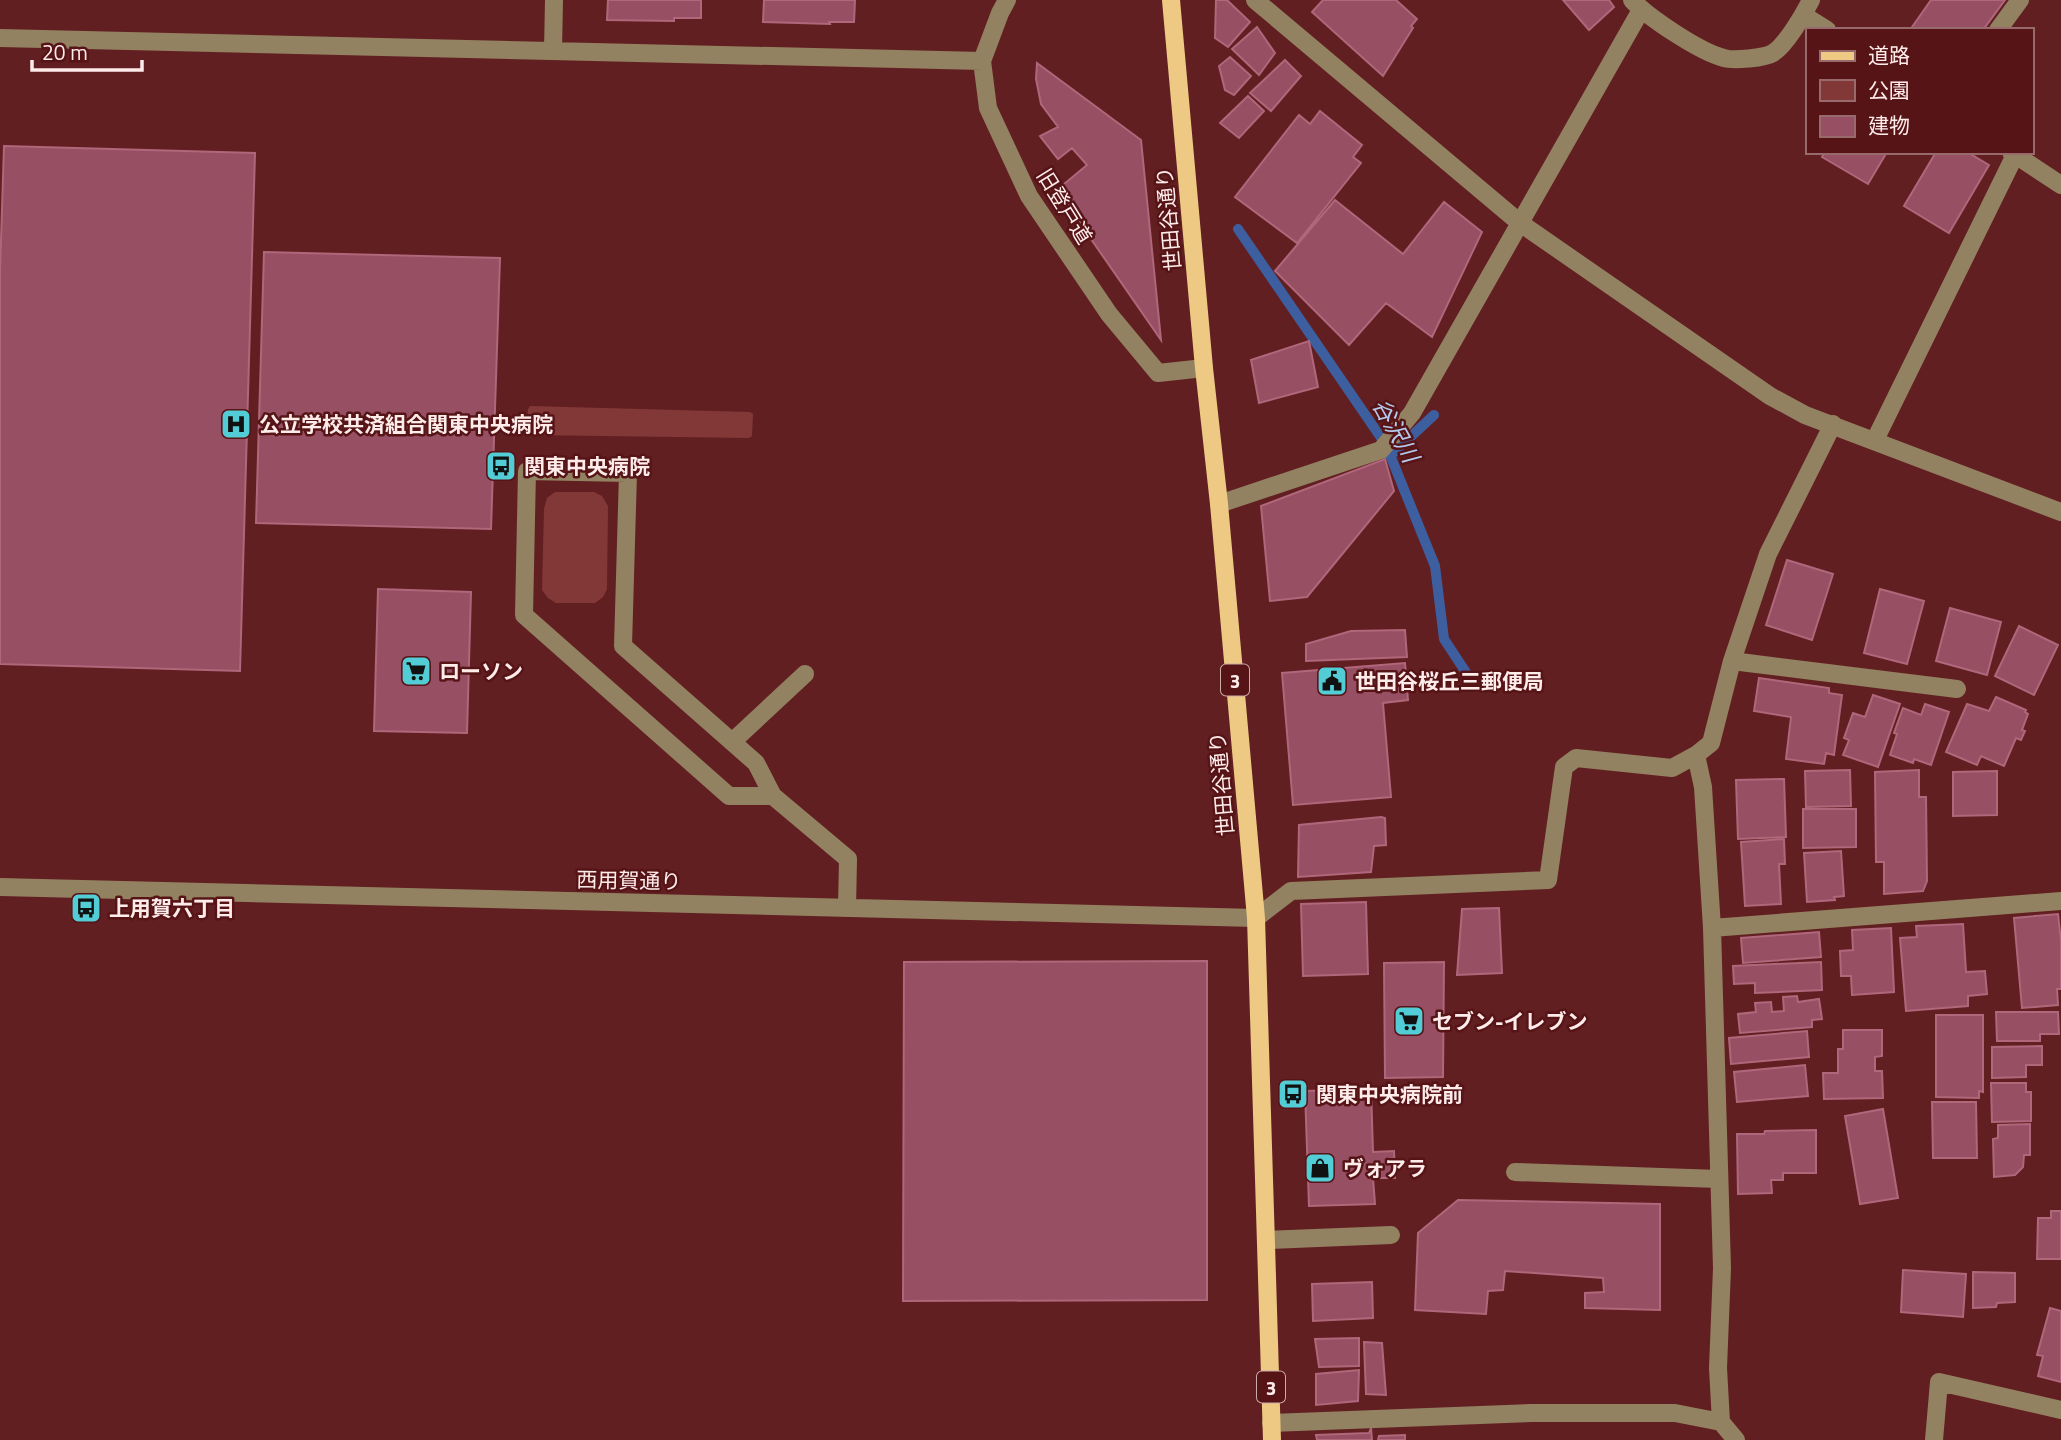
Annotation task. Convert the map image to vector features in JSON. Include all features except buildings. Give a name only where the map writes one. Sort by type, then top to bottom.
[{"type":"main road","name":"世田谷通り","points":[[1171,0],[1256,918],[1272,1432]]},
{"type":"street","points":[[552,51],[554,0]]},
{"type":"street","name":"旧登戸道","points":[[1007,0],[982,61],[988,108],[1029,196],[1109,314],[1158,373],[1204,368]]},
{"type":"street","points":[[1255,0],[1520,223],[1770,396],[1805,415],[2061,512]]},
{"type":"street","points":[[1999,28],[2020,0]]},
{"type":"street","points":[[1219,504],[1381,450],[1412,412],[1520,223],[1637,5],[1700,47],[1726,59],[1773,53],[1793,30],[1807,7],[1825,28]]},
{"type":"street","points":[[0,38],[982,61]]},
{"type":"street","points":[[1875,440],[2013,154]]},
{"type":"street","points":[[2014,154],[2061,185]]},
{"type":"street","points":[[1256,918],[1291,891],[1548,880],[1564,767],[1576,758],[1672,768],[1711,743],[1732,661],[1768,554],[1833,425]]},
{"type":"street","points":[[773,796],[729,796],[524,615],[527,471],[628,473],[623,646],[757,763],[773,796],[848,859],[847,908]]},
{"type":"street","points":[[1732,661],[1957,689]]},
{"type":"street","points":[[732,742],[805,674]]},
{"type":"street","points":[[1696,755],[1703,787],[1712,928],[1721,1268],[1718,1368],[1721,1422],[1736,1440]]},
{"type":"street","name":"西用賀通り","points":[[0,887],[1256,918]]},
{"type":"street","points":[[1712,928],[2061,901]]},
{"type":"street","points":[[1515,1172],[1719,1179]]},
{"type":"street","points":[[1267,1240],[1391,1236]]},
{"type":"street","points":[[1934,1440],[1939,1381],[2061,1410]]},
{"type":"street","points":[[1272,1432],[1531,1413],[1675,1413],[1721,1422]]},
{"type":"green space","points":[[530,406],[750,412],[753,414],[752,436],[530,435],[527,433]]},
{"type":"green space","points":[[555,492],[594,492],[602,496],[608,506],[607,589],[603,597],[595,603],[556,603],[542,590],[544,509],[547,498]]},
{"type":"waterway","name":"谷沢川","points":[[1238,229],[1386,445],[1435,566],[1444,639],[1467,674]]},
{"type":"waterway","points":[[1391,455],[1434,415]]},
{"type":"place","name":"公立学校共済組合関東中央病院","points":[[236,424]]},
{"type":"place","name":"関東中央病院","points":[[501,466]]},
{"type":"place","name":"ローソン","points":[[416,671]]},
{"type":"place","name":"世田谷桜丘三郵便局","points":[[1332,681]]},
{"type":"place","name":"上用賀六丁目","points":[[86,908]]},
{"type":"place","name":"セブン-イレブン","points":[[1409,1021]]},
{"type":"place","name":"関東中央病院前","points":[[1293,1094]]},
{"type":"place","name":"ヴォアラ","points":[[1320,1168]]}]
